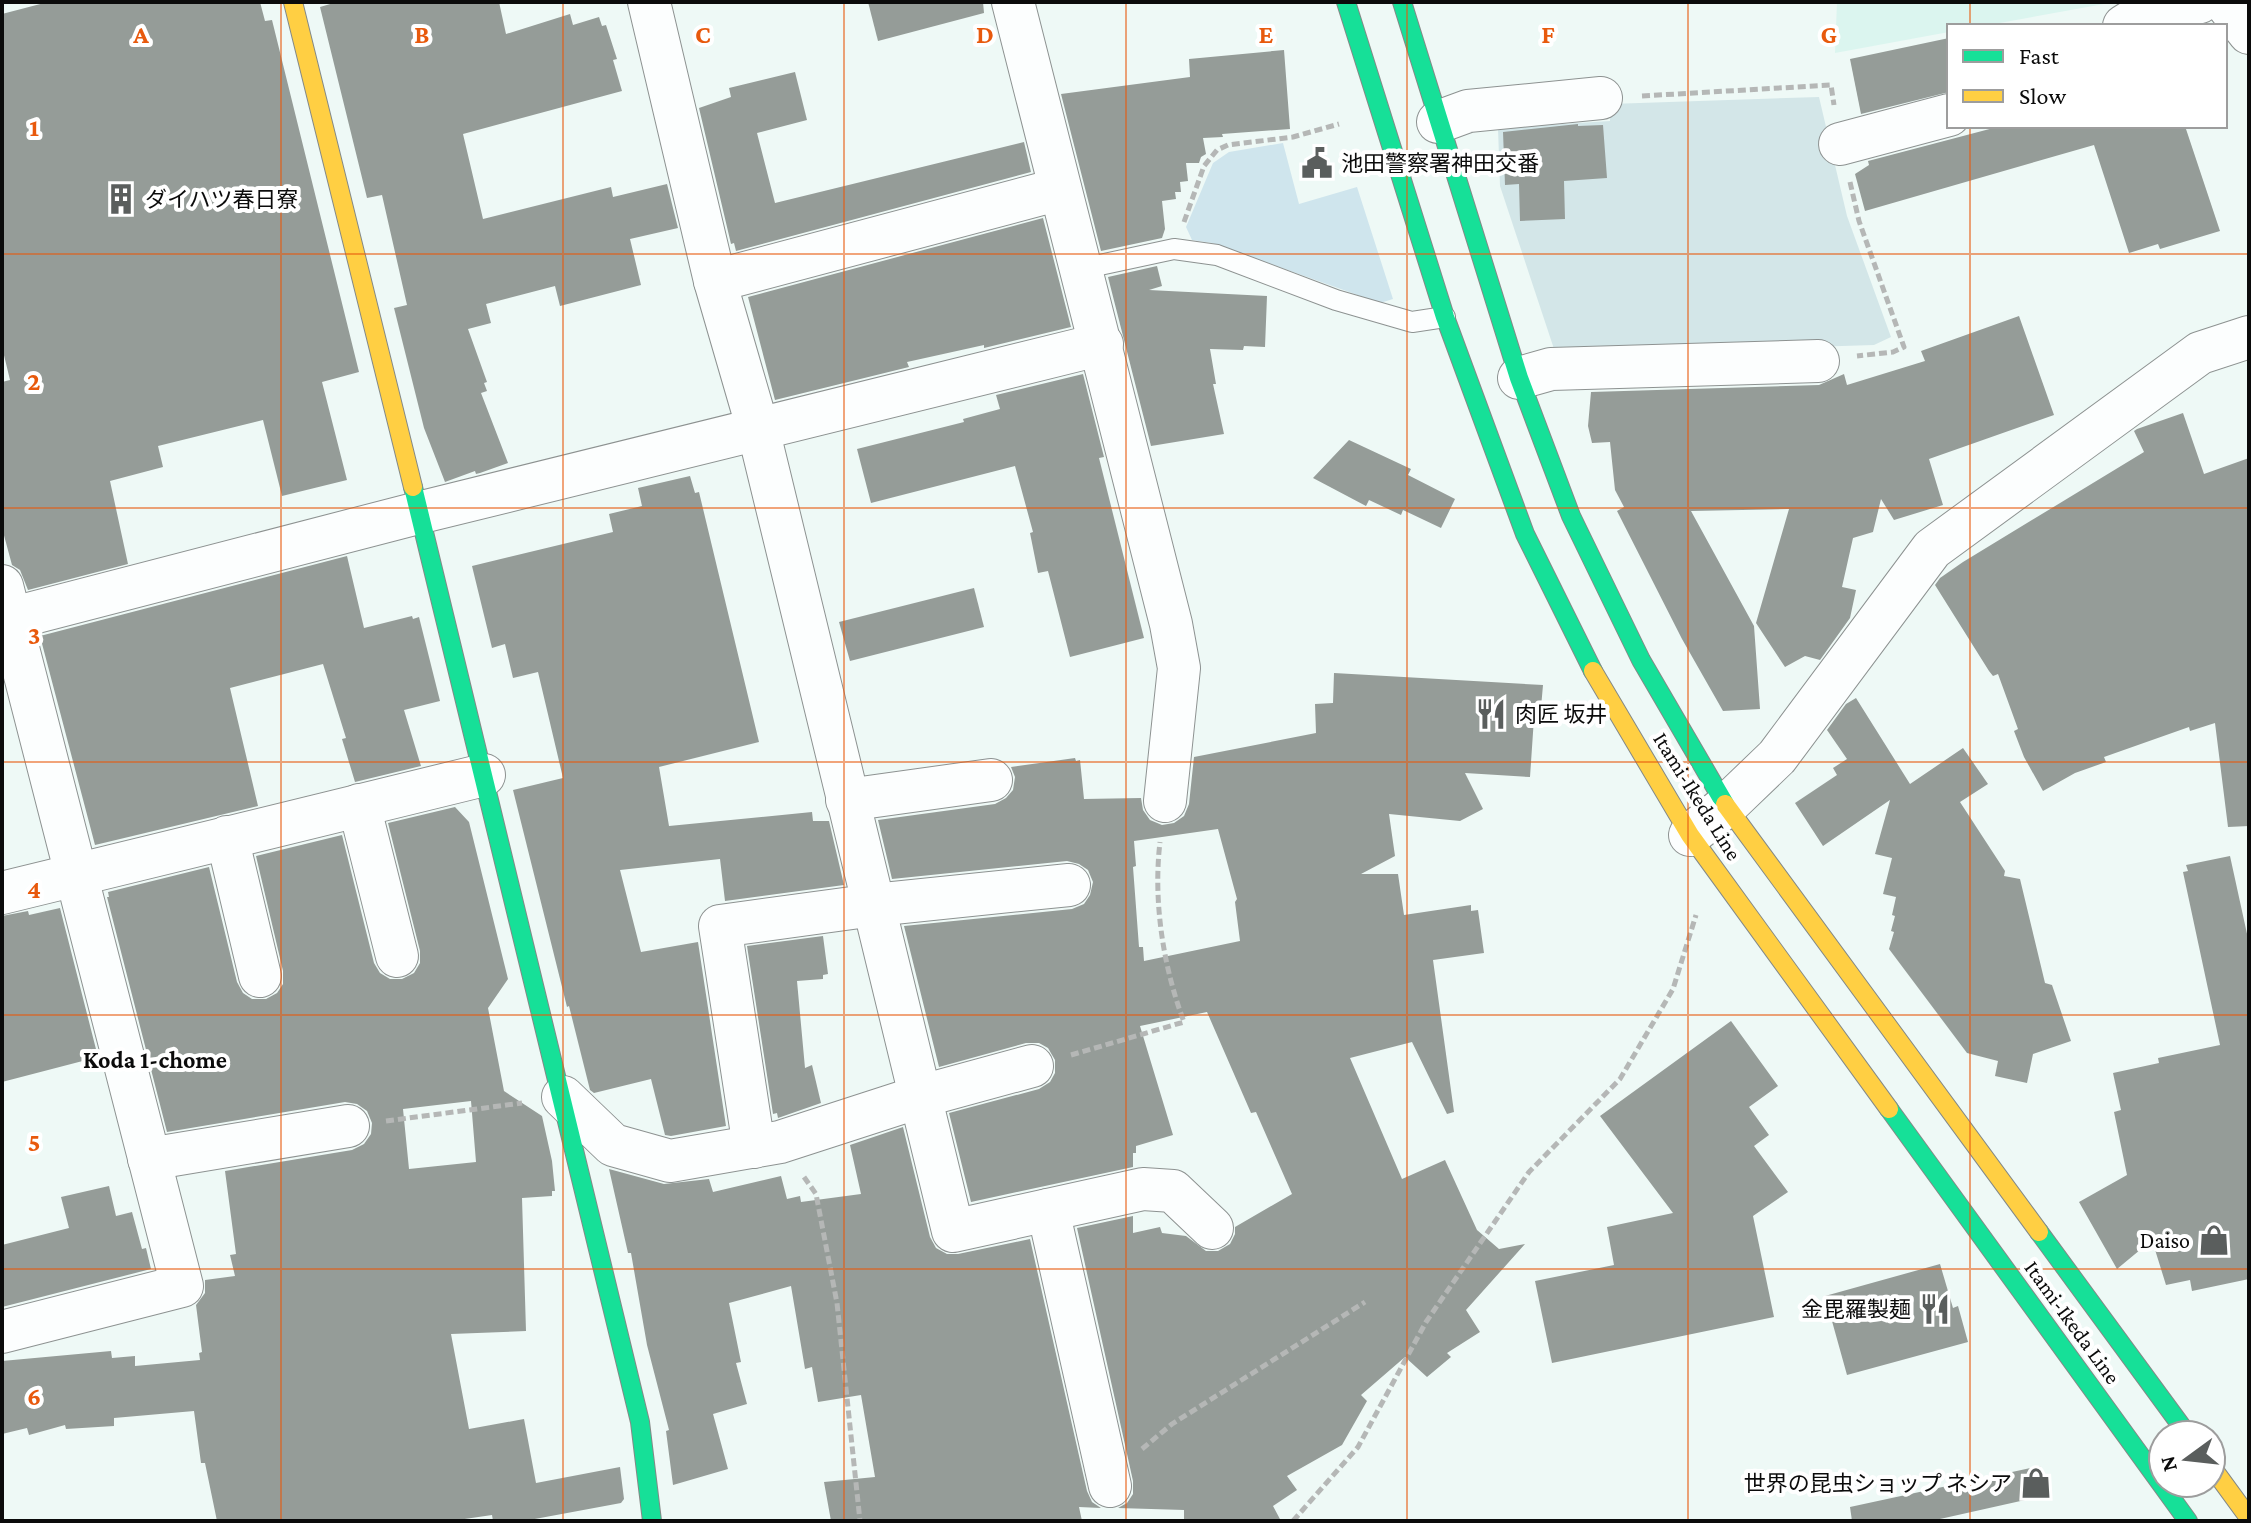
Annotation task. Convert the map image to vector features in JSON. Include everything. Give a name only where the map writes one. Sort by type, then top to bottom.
[{"type":"main road","points":[[293,2],[640,1422],[652,1521]]},
{"type":"main road","name":"Itami-Ikeda Line","points":[[1346,2],[1445,317],[1525,534],[1598,680],[1690,835],[2188,1521]]},
{"type":"main road","name":"Itami-Ikeda Line","points":[[1402,2],[1519,378],[1571,516],[1641,660],[1726,806],[2176,1419]]},
{"type":"main road","points":[[2227,1488],[2249,1518]]},
{"type":"main road","points":[[2219,1514],[2235,1499]]},
{"type":"street","points":[[649,2],[715,281],[758,429],[953,1231],[1143,1189],[1173,1191],[1212,1228]]},
{"type":"street","points":[[1013,2],[1171,624],[1179,668],[1165,801]]},
{"type":"street","points":[[2127,24],[2200,2]]},
{"type":"street","points":[[2225,2],[2249,33]]},
{"type":"street","points":[[1438,122],[1468,111],[1601,98]]},
{"type":"street","points":[[1840,144],[1947,116]]},
{"type":"street","points":[[715,281],[1060,189]]},
{"type":"street","points":[[1690,835],[1726,806],[1777,757],[1932,549],[2200,353],[2249,337]]},
{"type":"street","points":[[2,1332],[182,1286],[5,609],[418,513],[1102,344]]},
{"type":"street","points":[[1519,378],[1551,369],[1818,361]]},
{"type":"street","points":[[2,893],[484,775]]},
{"type":"street","points":[[847,800],[991,780]]},
{"type":"street","points":[[359,805],[397,956]]},
{"type":"street","points":[[227,837],[260,976]]},
{"type":"street","points":[[767,1145],[720,926],[874,905],[1069,885]]},
{"type":"street","points":[[563,1097],[613,1145],[670,1161],[767,1145],[922,1096],[1032,1066]]},
{"type":"street","points":[[149,1159],[348,1126]]},
{"type":"street","points":[[1048,1210],[1110,1486]]},
{"type":"lane","points":[[1081,269],[1174,249],[1217,255],[1336,300],[1412,322],[1445,317]]},
{"type":"path","points":[[1601,98],[1831,85],[1840,144],[1859,221],[1904,347],[1893,352],[1818,361]]},
{"type":"path","points":[[1174,249],[1204,166],[1217,150],[1228,145],[1293,137],[1351,121]]},
{"type":"path","points":[[1032,1066],[1184,1022],[1171,988],[1156,878],[1165,801]]},
{"type":"path","points":[[1293,1521],[1358,1447],[1426,1322],[1529,1172],[1620,1079],[1673,989],[1698,905],[1722,880]]},
{"type":"path","points":[[348,1126],[563,1097]]},
{"type":"path","points":[[767,1145],[816,1194],[837,1303],[860,1521]]},
{"type":"path","points":[[1110,1486],[1139,1451],[1172,1424],[1365,1302]]},
{"type":"green space","points":[[1837,2],[2115,2],[1994,24],[1947,24],[1947,32],[1835,53]]},
{"type":"shaded area","points":[[1819,97],[1847,216],[1891,337],[1874,345],[1556,355],[1500,186],[1498,128],[1610,121],[1610,104]]},
{"type":"shaded area","points":[[1283,143],[1299,204],[1357,187],[1393,299],[1380,303],[1212,243],[1192,240],[1186,227],[1213,163],[1229,152]]},
{"type":"building","name":"ダイハツ春日寮","points":[[48,2],[260,2],[265,21],[272,20],[359,372],[322,382],[347,480],[282,496],[263,420],[158,446],[163,467],[110,481],[128,564],[28,590],[20,570],[12,565],[2,528],[2,382],[10,380],[2,347],[2,14]]},
{"type":"building","points":[[337,2],[499,2],[506,34],[570,14],[573,25],[599,17],[602,26],[606,25],[617,59],[613,60],[622,91],[463,134],[483,219],[611,187],[613,197],[667,184],[678,228],[630,239],[641,285],[560,306],[555,286],[486,304],[491,323],[468,329],[487,382],[484,383],[487,391],[481,393],[508,463],[480,473],[476,474],[475,471],[445,482],[424,428],[394,308],[407,305],[382,195],[367,198],[320,7]]},
{"type":"building","points":[[868,2],[983,2],[984,13],[878,41]]},
{"type":"building","points":[[1947,38],[1947,92],[1861,114],[1850,59]]},
{"type":"building","points":[[1284,50],[1290,129],[1203,138],[1206,154],[1199,163],[1186,163],[1188,181],[1180,182],[1181,192],[1175,192],[1176,199],[1162,201],[1165,229],[1162,238],[1101,251],[1061,94],[1190,77],[1189,59]]},
{"type":"building","points":[[795,72],[807,120],[757,133],[775,203],[1024,142],[1031,172],[736,251],[734,243],[731,244],[699,108],[731,97],[729,88]]},
{"type":"building","points":[[1578,124],[1603,125],[1607,178],[1564,181],[1565,219],[1520,221],[1519,184],[1505,185],[1503,132]]},
{"type":"building","points":[[1993,128],[2186,128],[2220,231],[2160,249],[2158,244],[2129,253],[2094,145],[1865,211],[1855,174],[1869,165],[1868,161]]},
{"type":"building","points":[[1043,218],[1071,327],[907,362],[909,367],[775,400],[748,297]]},
{"type":"building","points":[[1157,266],[1162,286],[1149,290],[1267,296],[1265,347],[1210,349],[1216,384],[1213,384],[1224,434],[1151,446],[1108,277]]},
{"type":"building","points":[[2019,316],[2054,415],[1929,459],[1943,505],[1894,520],[1881,499],[1873,532],[1853,538],[1842,587],[1856,590],[1850,618],[1820,660],[1805,656],[1785,667],[1756,623],[1789,509],[1691,511],[1754,626],[1760,709],[1723,711],[1682,639],[1617,511],[1624,507],[1615,490],[1610,442],[1592,443],[1588,426],[1591,392],[1819,385],[1844,374],[1847,385],[1925,361],[1921,351]]},
{"type":"building","points":[[1083,374],[1104,457],[1099,458],[1144,638],[1070,657],[1048,571],[1038,573],[1030,533],[1033,532],[1015,466],[871,503],[857,449],[964,422],[963,419],[1000,409],[996,395]]},
{"type":"building","points":[[2183,413],[2204,474],[2249,458],[2249,826],[2228,827],[2215,723],[2190,731],[2189,727],[2104,757],[2106,762],[2075,773],[2043,791],[2014,731],[2018,729],[1998,674],[1993,676],[1989,671],[1935,585],[1963,562],[2144,452],[2134,431]]},
{"type":"building","points":[[1349,440],[1411,469],[1408,475],[1455,499],[1441,528],[1403,510],[1401,515],[1369,500],[1366,506],[1313,478]]},
{"type":"building","points":[[690,476],[695,493],[699,492],[759,742],[659,767],[669,826],[812,812],[813,821],[829,821],[844,885],[725,901],[720,859],[620,870],[641,952],[698,942],[726,1126],[671,1136],[665,1135],[651,1079],[594,1093],[590,1090],[513,790],[563,778],[538,672],[513,678],[505,644],[492,648],[472,566],[613,532],[609,514],[642,506],[638,488]]},
{"type":"building","points":[[347,556],[364,628],[419,617],[440,701],[404,710],[421,766],[355,782],[342,739],[346,738],[323,664],[230,688],[258,806],[95,845],[40,636]]},
{"type":"building","points":[[974,588],[984,627],[850,661],[839,622]]},
{"type":"building","points":[[1334,673],[1543,685],[1540,719],[1534,718],[1530,777],[1465,773],[1483,809],[1460,821],[1389,814],[1395,856],[1361,874],[1398,874],[1404,915],[1471,905],[1471,911],[1478,910],[1484,953],[1433,960],[1454,1112],[1447,1114],[1412,1042],[1350,1058],[1402,1179],[1445,1160],[1477,1230],[1499,1249],[1525,1244],[1466,1310],[1480,1332],[1447,1353],[1451,1357],[1427,1377],[1405,1357],[1361,1395],[1367,1401],[1342,1445],[1287,1476],[1297,1490],[1273,1506],[1281,1521],[1184,1521],[1184,1510],[1118,1508],[1127,1503],[1133,1494],[1133,1481],[1077,1228],[1133,1216],[1133,1233],[1160,1227],[1162,1233],[1186,1236],[1206,1251],[1218,1251],[1230,1244],[1235,1227],[1292,1194],[1256,1112],[1251,1113],[1207,1012],[1140,1026],[1173,1135],[1136,1146],[1133,1167],[971,1202],[949,1113],[1039,1089],[1050,1082],[1055,1073],[1055,1060],[1048,1048],[1039,1043],[1026,1043],[939,1067],[904,926],[1072,909],[1084,904],[1093,882],[1088,870],[1067,861],[892,879],[878,820],[995,804],[1013,790],[1015,777],[1011,767],[1075,758],[1076,761],[1080,760],[1084,799],[1141,798],[1143,810],[1150,820],[1162,825],[1174,823],[1184,816],[1189,804],[1194,757],[1316,733],[1315,704],[1333,703]],"holes":[[[1218,829],[1237,899],[1240,941],[1144,961],[1143,947],[1139,947],[1134,841]]]},
{"type":"building","points":[[1856,698],[1910,784],[1963,748],[1988,784],[1960,802],[2005,871],[2004,876],[2020,879],[2045,983],[2052,985],[2071,1041],[2033,1054],[2027,1083],[1995,1076],[1998,1061],[1967,1053],[1889,949],[1894,932],[1891,931],[1896,897],[1883,894],[1892,858],[1875,854],[1890,800],[1823,846],[1795,803],[1837,775],[1833,768],[1847,759],[1827,730],[1846,704]]},
{"type":"building","points":[[455,807],[469,822],[508,979],[488,1008],[504,1091],[542,1116],[552,1161],[555,1191],[552,1191],[552,1196],[522,1198],[526,1331],[451,1334],[469,1429],[524,1419],[536,1483],[620,1467],[624,1499],[621,1503],[524,1521],[493,1521],[492,1515],[451,1521],[217,1521],[205,1463],[201,1463],[194,1411],[114,1418],[114,1426],[66,1429],[65,1425],[29,1435],[27,1428],[2,1434],[2,1361],[111,1351],[112,1358],[135,1356],[135,1366],[200,1360],[199,1353],[202,1352],[196,1305],[205,1293],[205,1280],[235,1276],[230,1255],[236,1254],[225,1171],[352,1150],[364,1144],[371,1134],[372,1123],[367,1111],[357,1104],[345,1102],[167,1132],[108,892],[209,867],[237,982],[243,993],[252,999],[266,999],[277,993],[283,984],[283,971],[256,856],[342,835],[374,963],[380,973],[390,979],[402,979],[414,973],[420,963],[420,951],[388,823]],"holes":[[[471,1101],[476,1162],[409,1169],[403,1109]]]},
{"type":"building","points":[[2230,856],[2249,943],[2249,1279],[2192,1291],[2190,1280],[2166,1285],[2152,1240],[2117,1269],[2079,1202],[2127,1175],[2114,1112],[2121,1110],[2113,1073],[2159,1063],[2158,1058],[2220,1045],[2183,872],[2188,871],[2186,865]]},
{"type":"building","points":[[60,908],[98,1057],[2,1082],[2,916],[28,911],[29,915]]},
{"type":"building","points":[[823,936],[828,974],[823,975],[823,979],[797,981],[805,1068],[812,1065],[821,1103],[778,1118],[777,1113],[773,1114],[747,946]]},
{"type":"building","points":[[1731,1021],[1778,1086],[1749,1107],[1769,1135],[1754,1146],[1788,1192],[1753,1216],[1774,1317],[1552,1363],[1535,1281],[1614,1265],[1607,1227],[1673,1213],[1600,1116]]},
{"type":"building","points":[[903,1127],[930,1237],[936,1248],[947,1254],[958,1254],[1030,1239],[1087,1491],[1092,1502],[1101,1508],[1079,1507],[1082,1521],[831,1521],[824,1482],[875,1477],[861,1395],[818,1402],[812,1367],[805,1369],[791,1286],[729,1303],[741,1362],[736,1363],[747,1404],[713,1414],[728,1469],[673,1485],[666,1431],[669,1430],[647,1345],[631,1253],[628,1253],[609,1169],[664,1184],[709,1179],[713,1192],[781,1176],[787,1199],[800,1196],[801,1202],[861,1194],[850,1145]]},
{"type":"building","points":[[109,1186],[116,1216],[132,1212],[151,1269],[2,1307],[2,1245],[69,1228],[61,1197]]},
{"type":"building","points":[[1940,1264],[1953,1308],[1958,1306],[1968,1342],[1847,1375],[1825,1296]]},
{"type":"building","points":[[2040,1466],[2048,1495],[1931,1521],[1852,1521],[1850,1507]]},
{"type":"traffic: fast","points":[[1346,2],[1445,317],[1525,534],[1593,671]]},
{"type":"traffic: fast","points":[[1402,2],[1519,378],[1571,516],[1641,660],[1725,804]]},
{"type":"traffic: fast","points":[[413,487],[640,1422],[652,1521]]},
{"type":"traffic: fast","points":[[1889,1109],[2188,1521]]},
{"type":"traffic: fast","points":[[2039,1232],[2176,1419]]},
{"type":"traffic: slow","points":[[293,2],[413,487]]},
{"type":"traffic: slow","points":[[1593,671],[1690,835],[1889,1109]]},
{"type":"traffic: slow","points":[[1725,804],[2039,1232]]},
{"type":"traffic: slow","points":[[2227,1488],[2249,1518]]},
{"type":"place","name":"池田警察署神田交番","points":[[1317,163]]},
{"type":"place","name":"ダイハツ春日寮","points":[[121,199]]},
{"type":"place","name":"肉匠 坂井","points":[[1491,714]]},
{"type":"place","name":"Daiso","points":[[2214,1240]]},
{"type":"place","name":"金毘羅製麺","points":[[1935,1309]]},
{"type":"place","name":"世界の昆虫ショップ ネシア","points":[[2036,1483]]},
{"type":"district","name":"Koda 1-chome","points":[[155,1060]]}]
